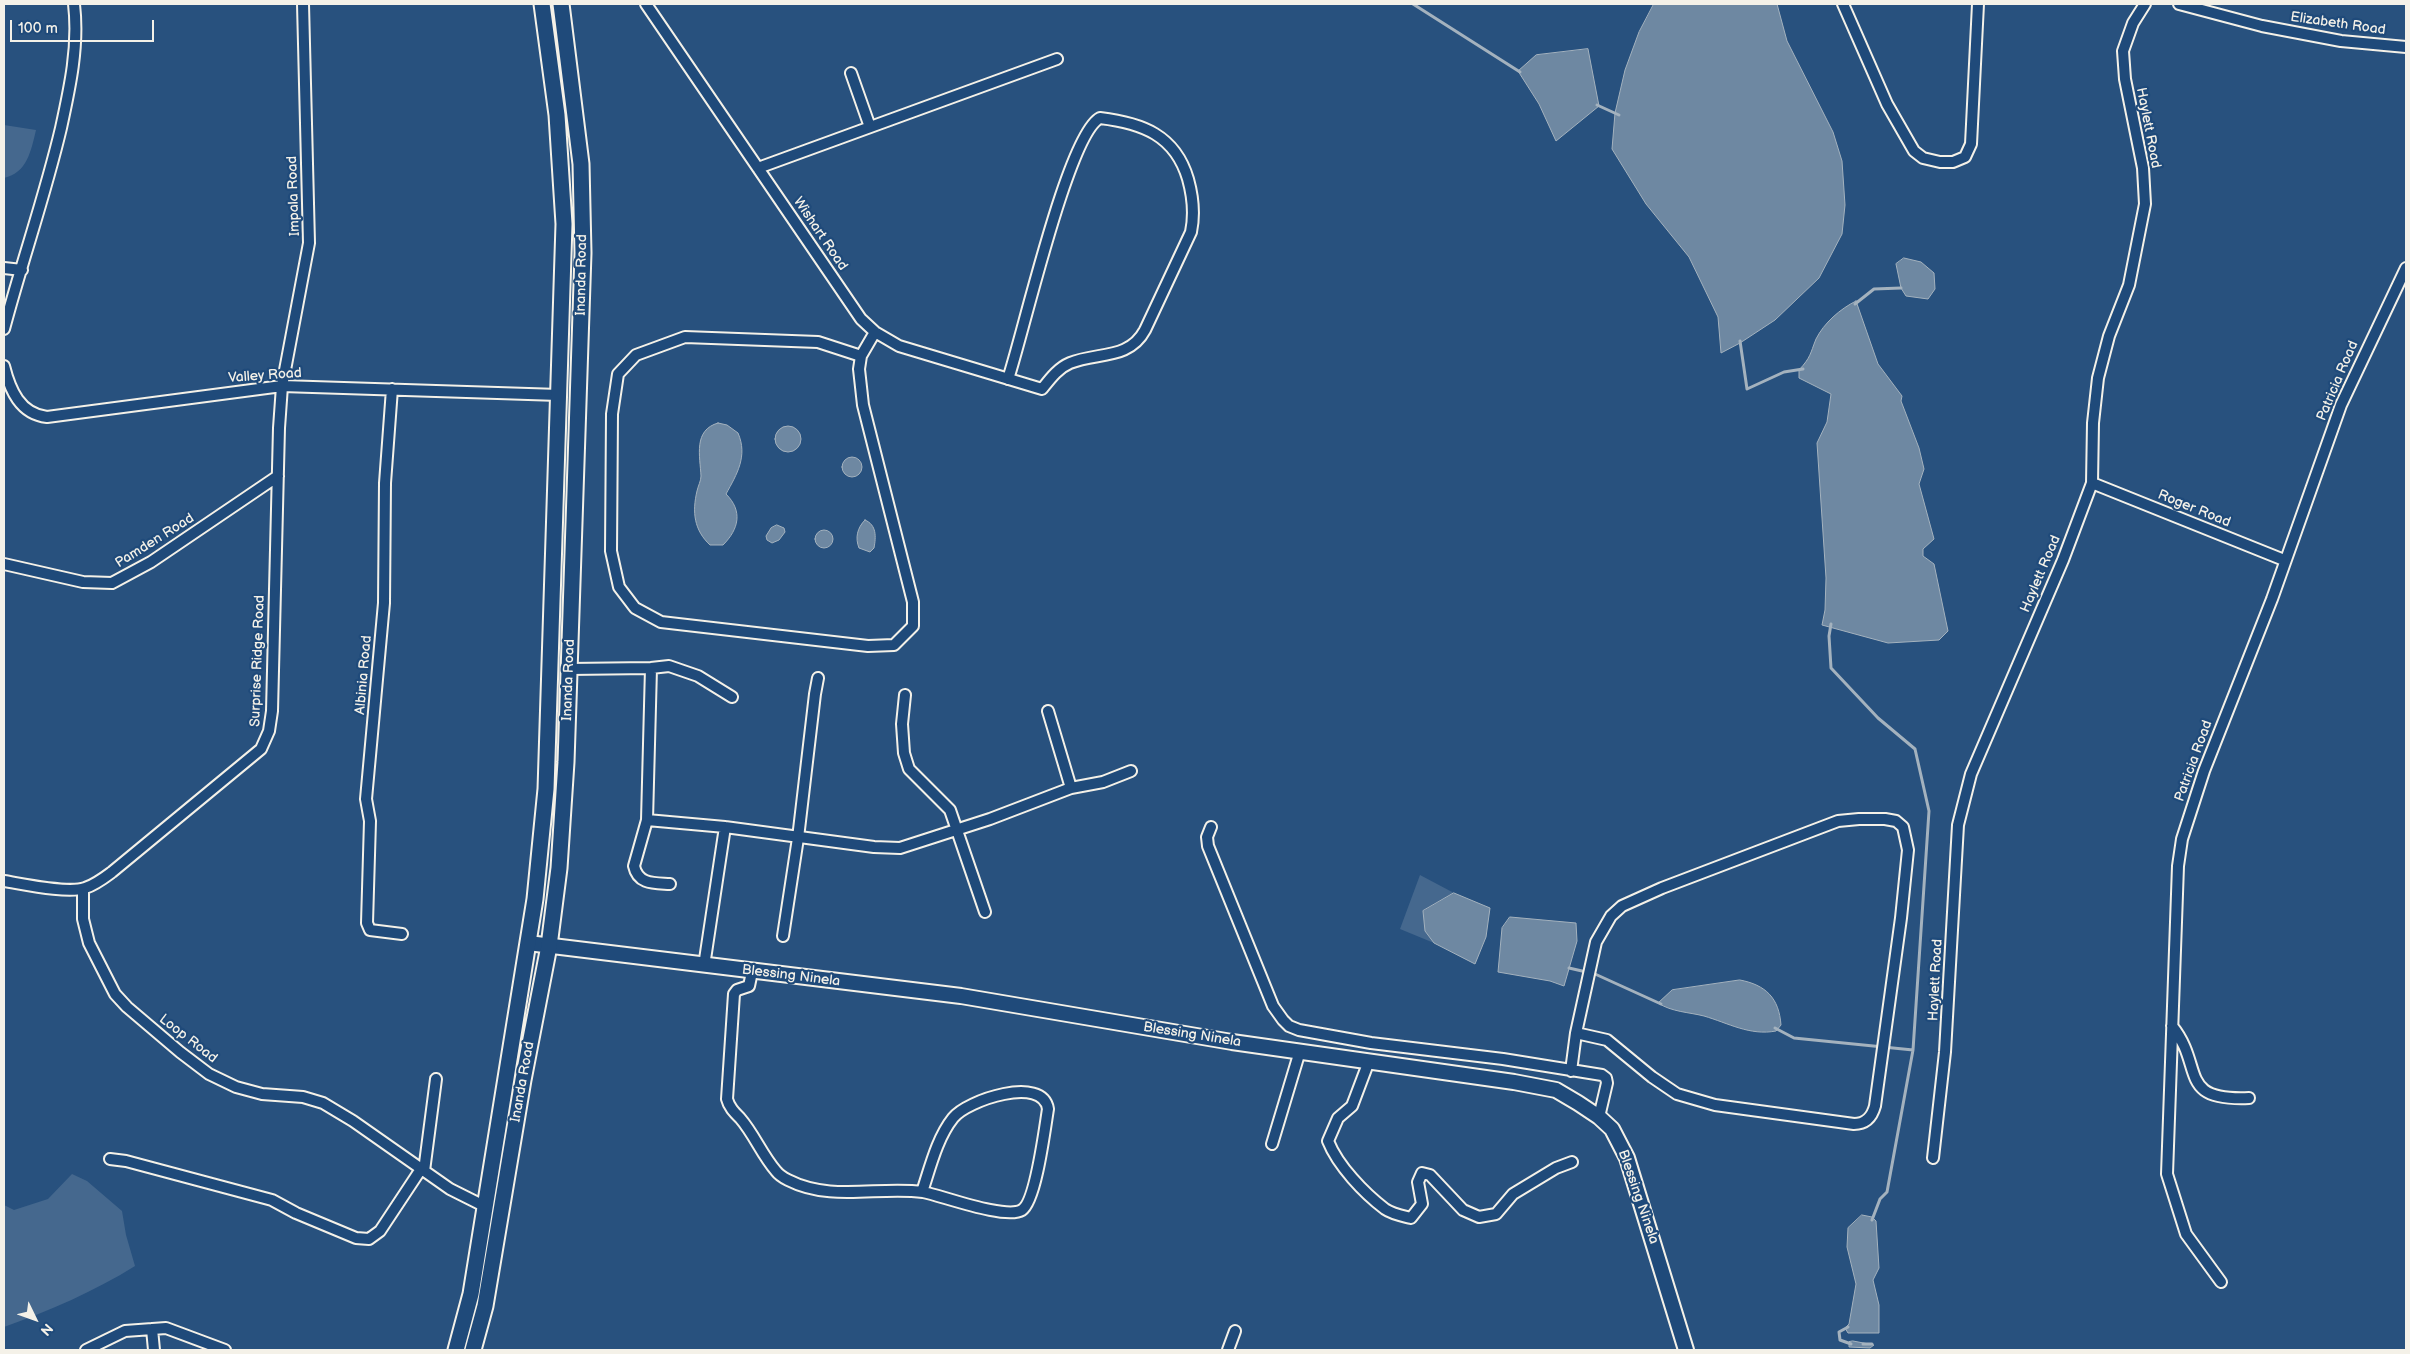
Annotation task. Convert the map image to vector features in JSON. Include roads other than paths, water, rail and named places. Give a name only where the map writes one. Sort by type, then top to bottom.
[{"type":"main road","name":"Inanda Road","points":[[456,1350],[470,1294],[528,943],[543,834],[562,309],[563,182],[557,115],[542,4]]},
{"type":"main road","name":"Inanda Road","points":[[473,1350],[485,1306],[523,1080],[548,946],[562,827],[583,226],[582,164],[561,4]]},
{"type":"main road","points":[[543,834],[553,832],[562,827]]},
{"type":"main road","points":[[498,1117],[510,1116],[518,1086],[523,1080]]},
{"type":"street","points":[[4,329],[44,196],[72,74],[75,33],[74,4]]},
{"type":"street","name":"Impala Road","points":[[282,386],[309,243],[303,4]]},
{"type":"street","name":"Wishart Road","points":[[646,4],[857,312],[875,332],[899,346],[1008,379],[1042,389],[1061,368],[1070,362],[1114,354],[1129,348],[1140,339],[1191,232],[1194,210],[1192,192],[1178,154],[1166,141],[1136,125],[1100,118],[1092,123],[1086,132],[1074,158],[1052,221],[1008,379]]},
{"type":"street","points":[[1843,4],[1887,104],[1914,151],[1929,160],[1948,162],[1965,157],[1971,144],[1978,4]]},
{"type":"street","name":"Haylett Road","points":[[1933,1158],[1945,1052],[1958,824],[1961,804],[1971,774],[2063,560],[2092,483],[2093,423],[2098,378],[2109,336],[2129,285],[2145,204],[2143,168],[2125,79],[2123,51],[2133,23],[2145,4]]},
{"type":"street","name":"Elizabeth Road","points":[[2180,4],[2262,26],[2341,41],[2406,47]]},
{"type":"street","points":[[758,168],[1056,59]]},
{"type":"street","points":[[851,73],[870,127]]},
{"type":"street","points":[[4,268],[22,270]]},
{"type":"street","name":"Patricia Road","points":[[2221,1282],[2186,1234],[2167,1174],[2178,866],[2182,839],[2214,746],[2272,599],[2284,560],[2341,405],[2406,268]]},
{"type":"street","points":[[861,356],[818,342],[733,337],[685,337],[636,355],[618,374],[612,414],[611,551],[619,587],[635,608],[661,622],[868,646],[894,645],[913,626],[913,602],[863,405],[858,369],[861,356],[875,332]]},
{"type":"street","name":"Valley Road","points":[[4,366],[19,401],[34,415],[47,417],[282,386],[559,395]]},
{"type":"street","name":"Surprise Ridge Road","points":[[83,889],[112,872],[238,770],[261,749],[267,738],[272,711],[282,386]]},
{"type":"street","name":"Albinia Road","points":[[392,389],[387,434],[384,603],[366,800],[370,821],[366,922],[370,930],[402,934]]},
{"type":"street","name":"Pamden Road","points":[[4,564],[83,582],[112,583],[151,562],[278,476]]},
{"type":"street","name":"Roger Road","points":[[2092,483],[2284,560]]},
{"type":"street","points":[[569,668],[651,668],[669,666],[698,676],[732,697]]},
{"type":"street","points":[[651,668],[647,820],[635,857],[635,871],[647,883],[670,884]]},
{"type":"street","points":[[783,936],[798,838],[818,678]]},
{"type":"street","points":[[905,695],[902,724],[904,753],[909,769],[950,810],[985,912]]},
{"type":"street","points":[[1048,711],[1071,788]]},
{"type":"street","points":[[647,820],[725,827],[798,838],[900,848],[956,830],[1071,788],[1103,782],[1131,771]]},
{"type":"street","points":[[1571,1071],[1576,1033],[1589,974],[1602,930],[1611,916],[1622,906],[1662,888],[1838,821],[1859,819],[1896,822],[1904,827],[1908,850],[1901,918],[1875,1106],[1872,1116],[1860,1124],[1715,1105],[1678,1094],[1607,1040],[1576,1033]]},
{"type":"street","points":[[704,966],[725,827]]},
{"type":"street","points":[[1211,827],[1207,837],[1208,846],[1273,1006],[1289,1026],[1299,1030],[1371,1043],[1503,1059],[1571,1071],[1593,1072],[1606,1078],[1606,1094],[1599,1117]]},
{"type":"street","points":[[4,881],[83,889]]},
{"type":"street","name":"Loop Road","points":[[83,889],[83,918],[89,943],[115,994],[127,1007],[180,1052],[209,1074],[236,1087],[262,1094],[302,1097],[323,1104],[348,1117],[450,1189],[484,1206]]},
{"type":"street","name":"Blessing Ninela","points":[[528,943],[752,972],[961,996],[1556,1090],[1599,1117],[1612,1129],[1627,1158],[1686,1350]]},
{"type":"street","points":[[752,972],[749,986],[737,990],[734,994],[727,1099],[730,1107],[760,1145],[777,1172],[800,1185],[822,1190],[922,1192],[995,1210],[1021,1211],[1030,1202],[1033,1189],[1048,1109],[1047,1102],[1043,1096],[1035,1093],[1012,1093],[980,1101],[962,1111],[946,1129],[922,1192]]},
{"type":"street","points":[[2172,1026],[2182,1038],[2189,1063],[2203,1090],[2212,1096],[2230,1099],[2249,1098]]},
{"type":"street","points":[[1272,1144],[1300,1051]]},
{"type":"street","points":[[1369,1061],[1352,1106],[1338,1118],[1328,1141],[1331,1150],[1357,1182],[1387,1210],[1411,1218],[1422,1204],[1418,1182],[1422,1173],[1430,1175],[1463,1210],[1479,1217],[1496,1214],[1513,1194],[1556,1168],[1572,1162]]},
{"type":"street","points":[[110,1159],[126,1161],[267,1198],[346,1235],[364,1239],[374,1237],[422,1170],[436,1079]]},
{"type":"street","points":[[86,1350],[124,1331],[170,1328],[225,1350]]},
{"type":"street","points":[[152,1329],[154,1350]]},
{"type":"street","points":[[1228,1350],[1235,1331]]},
{"type":"waterway","points":[[1413,4],[1520,72]]},
{"type":"waterway","points":[[1597,105],[1619,115]]},
{"type":"waterway","points":[[1855,304],[1874,289],[1901,288]]},
{"type":"waterway","points":[[1740,341],[1747,389],[1784,372],[1803,369]]},
{"type":"waterway","points":[[1831,624],[1829,636],[1831,668],[1878,718],[1915,749],[1929,811],[1913,1050],[1887,1192],[1880,1199],[1872,1220]]},
{"type":"waterway","points":[[1569,968],[1595,974],[1661,1004]]},
{"type":"waterway","points":[[1775,1028],[1794,1038],[1913,1050]]},
{"type":"waterway","points":[[1848,1327],[1839,1332],[1840,1340],[1851,1344]]},
{"type":"waterway","points":[[1863,1344],[1872,1344]]}]
